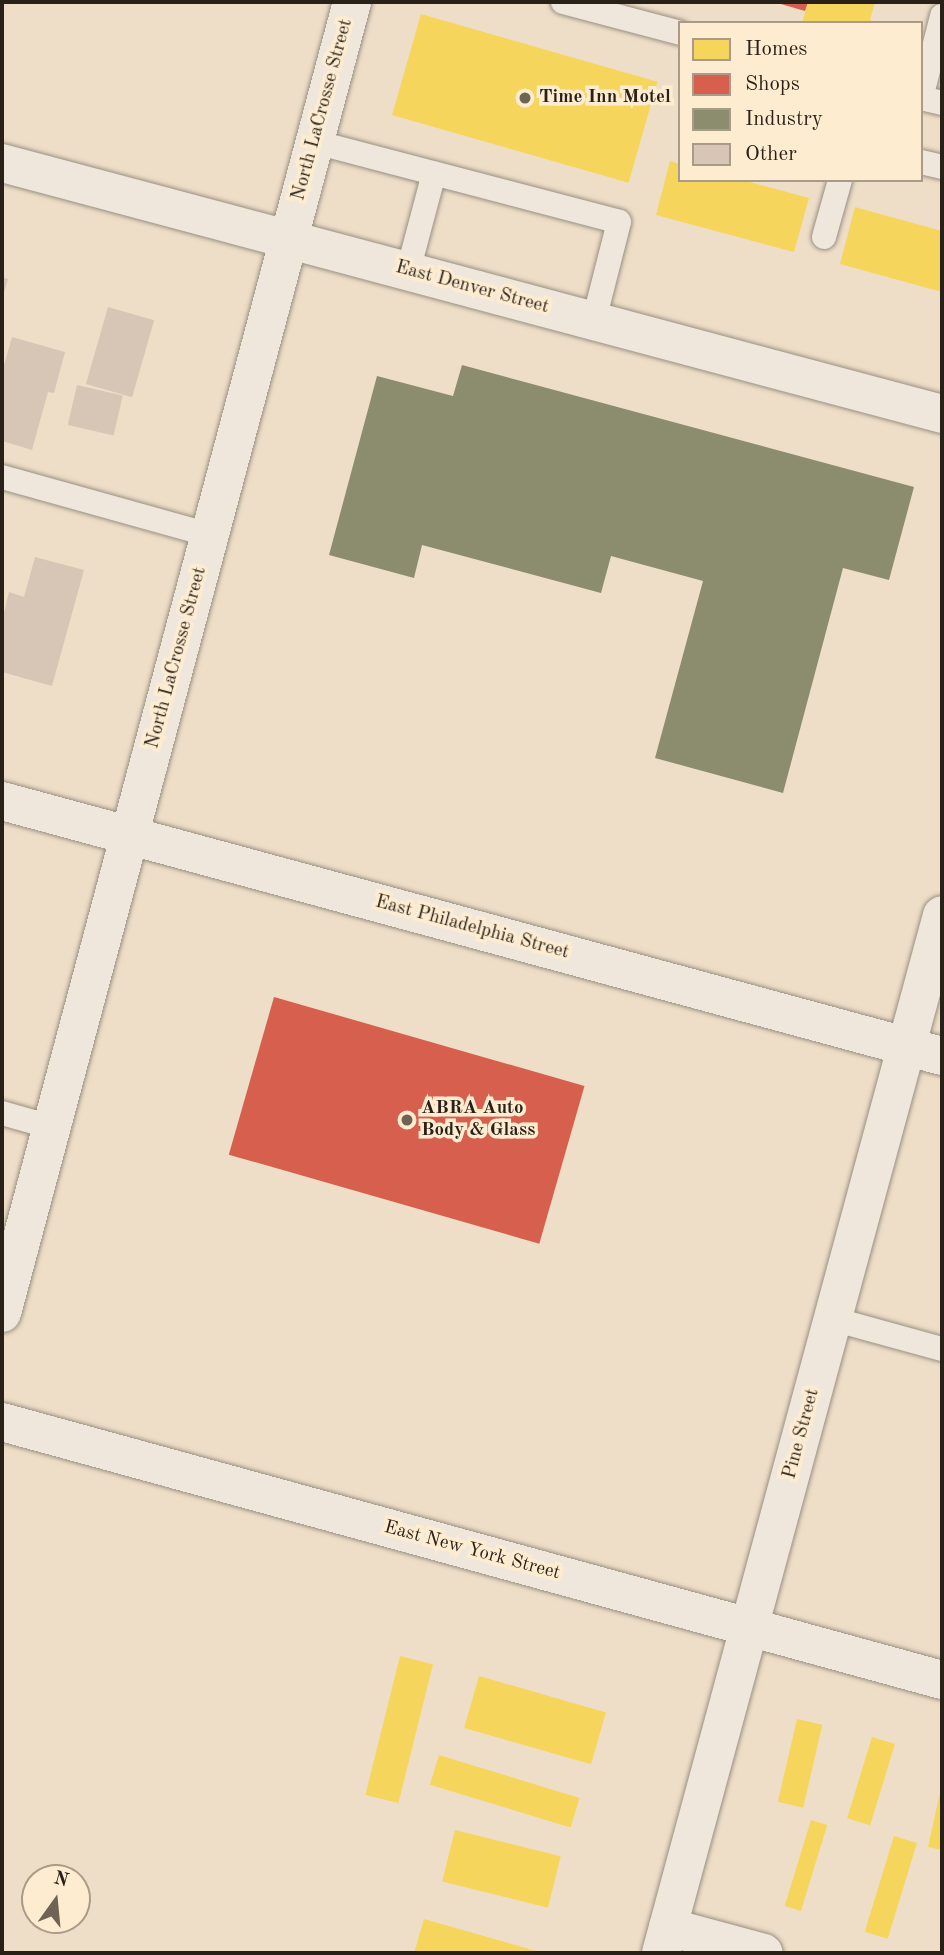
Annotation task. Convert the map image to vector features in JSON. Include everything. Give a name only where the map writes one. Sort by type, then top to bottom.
[{"type":"street","name":"North LaCrosse Street","points":[[2,1313],[352,2]]},
{"type":"street","name":"East Denver Street","points":[[2,163],[942,414]]},
{"type":"street","name":"East Philadelphia Street","points":[[2,801],[925,1051]]},
{"type":"street","name":"Pine Street","points":[[665,1940],[833,1320],[925,1051],[942,915]]},
{"type":"street","name":"East New York Street","points":[[2,1422],[942,1680]]},
{"type":"street","points":[[665,1940],[764,1953]]},
{"type":"lane","points":[[563,2],[638,11],[678,32]]},
{"type":"lane","points":[[923,90],[942,16]]},
{"type":"lane","points":[[923,98],[942,103]]},
{"type":"lane","points":[[315,142],[619,222],[594,320]]},
{"type":"lane","points":[[923,162],[942,167]]},
{"type":"lane","points":[[408,271],[434,173]]},
{"type":"lane","points":[[824,237],[839,182]]},
{"type":"lane","points":[[2,477],[209,535]]},
{"type":"lane","points":[[2,1113],[51,1127]]},
{"type":"lane","points":[[833,1320],[942,1349]]},
{"type":"building: Homes","points":[[808,2],[875,2],[870,20],[872,21],[803,21]]},
{"type":"building: Homes","name":"Time Inn Motel","points":[[421,14],[657,82],[629,183],[392,115]]},
{"type":"building: Homes","name":"Time Inn Motel","points":[[670,161],[678,163],[678,182],[749,182],[809,198],[794,252],[656,215]]},
{"type":"building: Homes","points":[[855,207],[942,231],[942,292],[840,264]]},
{"type":"building: Homes","points":[[400,1656],[433,1664],[398,1803],[365,1795]]},
{"type":"building: Homes","points":[[479,1676],[606,1712],[591,1764],[464,1728]]},
{"type":"building: Homes","points":[[797,1719],[822,1725],[803,1808],[778,1802]]},
{"type":"building: Homes","points":[[872,1737],[895,1744],[870,1825],[847,1818]]},
{"type":"building: Homes","points":[[439,1755],[580,1798],[571,1828],[430,1785]]},
{"type":"building: Homes","points":[[942,1788],[942,1850],[928,1847]]},
{"type":"building: Homes","points":[[811,1820],[827,1825],[801,1911],[785,1906]]},
{"type":"building: Homes","points":[[455,1830],[561,1856],[548,1908],[442,1881]]},
{"type":"building: Homes","points":[[894,1836],[917,1843],[888,1939],[865,1932]]},
{"type":"building: Homes","points":[[424,1919],[536,1951],[414,1953]]},
{"type":"building: Shops","points":[[774,2],[808,2],[805,11]]},
{"type":"building: Shops","name":"ABRA Auto Body & Glass","points":[[274,997],[584,1086],[539,1244],[229,1155]]},
{"type":"building: Industry","points":[[462,365],[914,487],[889,580],[843,568],[783,793],[655,758],[703,581],[611,556],[601,593],[422,545],[414,578],[329,555],[377,376],[453,396]]},
{"type":"building: Other","points":[[2,277],[8,279],[2,299]]},
{"type":"building: Other","points":[[108,307],[154,320],[132,397],[86,384]]},
{"type":"building: Other","points":[[12,337],[65,352],[54,393],[48,392],[32,450],[2,441],[2,372]]},
{"type":"building: Other","points":[[77,385],[123,396],[114,436],[68,425]]},
{"type":"building: Other","points":[[35,557],[84,570],[52,686],[2,672],[2,621],[9,592],[24,597]]},
{"type":"place","name":"Time Inn Motel","points":[[525,98]]},
{"type":"place","name":"ABRA Auto Body & Glass","points":[[407,1120]]}]
